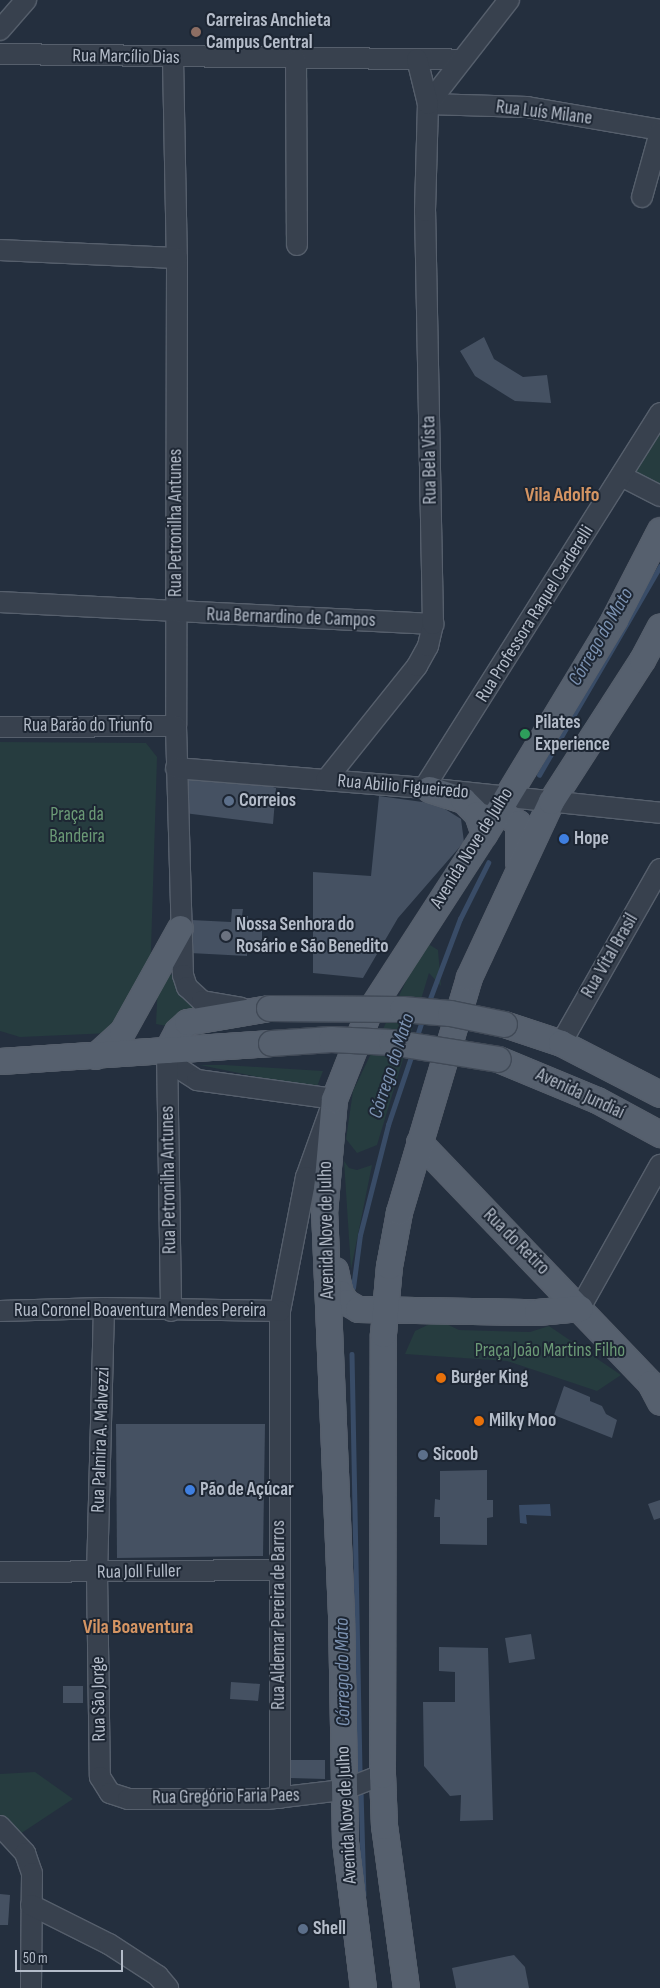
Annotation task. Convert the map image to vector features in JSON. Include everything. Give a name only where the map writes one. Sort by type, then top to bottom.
[{"type":"main road","name":"Avenida Nove de Julho","points":[[363,1988],[345,1842],[341,1615],[324,1213],[334,1099],[368,1013],[495,815],[614,619],[660,530]]},
{"type":"main road","name":"Avenida Nove de Julho","points":[[406,1988],[386,1845],[374,1777],[385,1310],[399,1212],[469,977],[550,802],[642,660],[660,626]]},
{"type":"main road","points":[[426,788],[463,800],[476,814],[506,814],[518,823],[517,872]]},
{"type":"main road","points":[[95,1056],[122,1032],[180,928]]},
{"type":"main road","name":"Avenida Jundiaí","points":[[660,1094],[561,1043],[504,1024],[450,1013],[402,1009],[261,1009],[187,1022],[176,1031],[167,1050],[331,1039],[391,1042],[498,1059],[597,1100],[660,1134]]},
{"type":"main road","points":[[0,1061],[167,1050]]},
{"type":"main road","name":"Rua do Retiro","points":[[419,1142],[580,1308],[657,1392]]},
{"type":"main road","points":[[324,1213],[340,1293],[346,1302],[358,1309],[533,1311],[580,1308]]},
{"type":"main road","points":[[533,1311],[551,1278]]},
{"type":"main road","name":"Rua do Retiro","points":[[533,1311],[611,1344]]},
{"type":"street","points":[[0,30],[26,0]]},
{"type":"street","points":[[428,104],[509,0]]},
{"type":"street","name":"Rua Marcílio Dias","points":[[0,54],[296,60],[461,60]]},
{"type":"street","name":"Rua Petronilha Antunes","points":[[173,58],[177,258],[176,768],[183,975],[187,987],[194,996],[207,1002],[261,1009]]},
{"type":"street","name":"Rua Bela Vista","points":[[326,780],[417,666],[428,646],[433,624],[425,211],[428,104],[417,59]]},
{"type":"street","points":[[296,60],[297,245]]},
{"type":"street","name":"Rua Luís Milane","points":[[428,104],[526,107],[660,131]]},
{"type":"street","points":[[642,197],[660,131]]},
{"type":"street","points":[[0,250],[177,258]]},
{"type":"street","name":"Rua Professora Raquel Carderelli","points":[[426,788],[660,413]]},
{"type":"street","points":[[622,476],[660,496]]},
{"type":"street","name":"Rua Bernardino de Campos","points":[[0,602],[175,613],[433,624]]},
{"type":"street","name":"Rua Barão do Triunfo","points":[[0,727],[176,726]]},
{"type":"street","name":"Rua Abilio Figueiredo","points":[[176,768],[426,788],[495,815],[550,802],[659,811]]},
{"type":"street","name":"Rua Vital Brasil","points":[[561,1043],[660,869]]},
{"type":"street","points":[[167,1050],[180,1069],[197,1080],[334,1099]]},
{"type":"street","name":"Rua Petronilha Antunes","points":[[167,1050],[171,1311]]},
{"type":"street","name":"Rua Aldemar Pereira de Barros","points":[[280,1798],[278,1570],[280,1311],[306,1177],[334,1099]]},
{"type":"street","points":[[580,1308],[660,1165]]},
{"type":"street","name":"Rua Coronel Boaventura Mendes Pereira","points":[[0,1311],[104,1308],[171,1311],[280,1311]]},
{"type":"street","name":"Rua Palmira A. Malvezzi","points":[[97,1573],[104,1308]]},
{"type":"street","name":"Rua Joll Fuller","points":[[0,1572],[97,1573],[278,1570]]},
{"type":"street","name":"Rua São Jorge","points":[[97,1573],[100,1777],[110,1793]]},
{"type":"street","name":"Rua Gregório Faria Paes","points":[[110,1793],[128,1799],[280,1798],[345,1789],[374,1777]]},
{"type":"street","points":[[0,1826],[25,1853],[32,1873],[31,1988]]},
{"type":"street","points":[[31,1905],[109,1944],[158,1976],[168,1988]]},
{"type":"green space","points":[[660,429],[660,486],[632,472]]},
{"type":"green space","name":"Praça da Bandeira","points":[[0,742],[146,743],[157,757],[149,1014],[134,1032],[20,1037],[0,1031]]},
{"type":"green space","points":[[430,945],[438,950],[441,986],[429,973],[377,1145],[357,1153],[346,1139],[353,1091],[423,946]]},
{"type":"green space","points":[[191,963],[195,1010],[172,1027],[156,1024],[158,983]]},
{"type":"green space","points":[[200,1065],[225,1065],[323,1071],[316,1089]]},
{"type":"green space","points":[[344,1161],[349,1168],[357,1170],[372,1165],[351,1269]]},
{"type":"green space","name":"Praça João Martins Filho","points":[[438,1320],[459,1330],[530,1332],[549,1326],[621,1375],[597,1391],[507,1361],[405,1354],[415,1331]]},
{"type":"green space","points":[[35,1772],[73,1799],[20,1834],[0,1822],[0,1774]]},
{"type":"water","points":[[550,1504],[551,1516],[526,1515],[527,1524],[520,1523],[519,1505]]},
{"type":"building","points":[[484,337],[494,359],[523,377],[547,375],[551,403],[515,401],[475,376],[460,351]]},
{"type":"building","name":"Correios","points":[[188,776],[253,780],[276,788],[273,824],[184,813],[181,781]]},
{"type":"building","points":[[379,796],[437,804],[461,819],[464,842],[398,918],[363,978],[313,973],[313,872],[371,876]]},
{"type":"building","name":"Nossa Senhora do Rosário e São Benedito","points":[[232,909],[243,909],[242,916],[248,916],[247,928],[262,929],[262,943],[247,943],[247,956],[190,953],[191,920],[231,922]]},
{"type":"building","points":[[564,1386],[590,1397],[590,1401],[602,1406],[606,1414],[617,1420],[612,1438],[554,1415]]},
{"type":"building","name":"Pão de Açúcar","points":[[116,1424],[265,1424],[263,1556],[117,1558]]},
{"type":"building","points":[[487,1470],[487,1500],[493,1500],[493,1517],[487,1518],[487,1545],[440,1544],[440,1517],[434,1517],[435,1499],[440,1500],[440,1471]]},
{"type":"building","points":[[660,1500],[660,1518],[654,1520],[648,1504]]},
{"type":"building","points":[[531,1634],[535,1659],[509,1663],[505,1638]]},
{"type":"building","points":[[439,1647],[488,1648],[493,1820],[460,1821],[461,1795],[450,1796],[424,1766],[423,1702],[455,1702],[455,1672],[439,1671]]},
{"type":"building","points":[[231,1682],[260,1684],[258,1701],[230,1699]]},
{"type":"building","points":[[63,1686],[83,1686],[83,1703],[63,1703]]},
{"type":"building","points":[[291,1760],[325,1760],[325,1779],[290,1778]]},
{"type":"building","points":[[0,1894],[10,1895],[8,1925],[0,1925]]},
{"type":"building","points":[[514,1955],[525,1967],[529,1988],[456,1988],[452,1968]]},
{"type":"waterway","name":"Córrego do Mato","points":[[539,775],[660,566]]},
{"type":"waterway","name":"Córrego do Mato","points":[[428,1004],[460,919],[488,863]]},
{"type":"waterway","name":"Córrego do Mato","points":[[416,1039],[423,1018]]},
{"type":"waterway","name":"Córrego do Mato","points":[[353,1288],[360,1235],[388,1125],[412,1054]]},
{"type":"waterway","name":"Córrego do Mato","points":[[352,1354],[360,1777]]},
{"type":"waterway","name":"Córrego do Mato","points":[[361,1790],[364,1895]]},
{"type":"place","name":"Carreiras Anchieta Campus Central","points":[[196,32]]},
{"type":"place","name":"Pilates Experience","points":[[525,734]]},
{"type":"place","name":"Correios","points":[[229,801]]},
{"type":"place","name":"Hope","points":[[564,839]]},
{"type":"place","name":"Nossa Senhora do Rosário e São Benedito","points":[[226,936]]},
{"type":"place","name":"Burger King","points":[[441,1378]]},
{"type":"place","name":"Milky Moo","points":[[479,1421]]},
{"type":"place","name":"Sicoob","points":[[423,1455]]},
{"type":"place","name":"Pão de Açúcar","points":[[190,1490]]},
{"type":"place","name":"Shell","points":[[303,1929]]},
{"type":"district","name":"Vila Adolfo","points":[[562,495]]},
{"type":"district","name":"Vila Boaventura","points":[[138,1627]]}]
